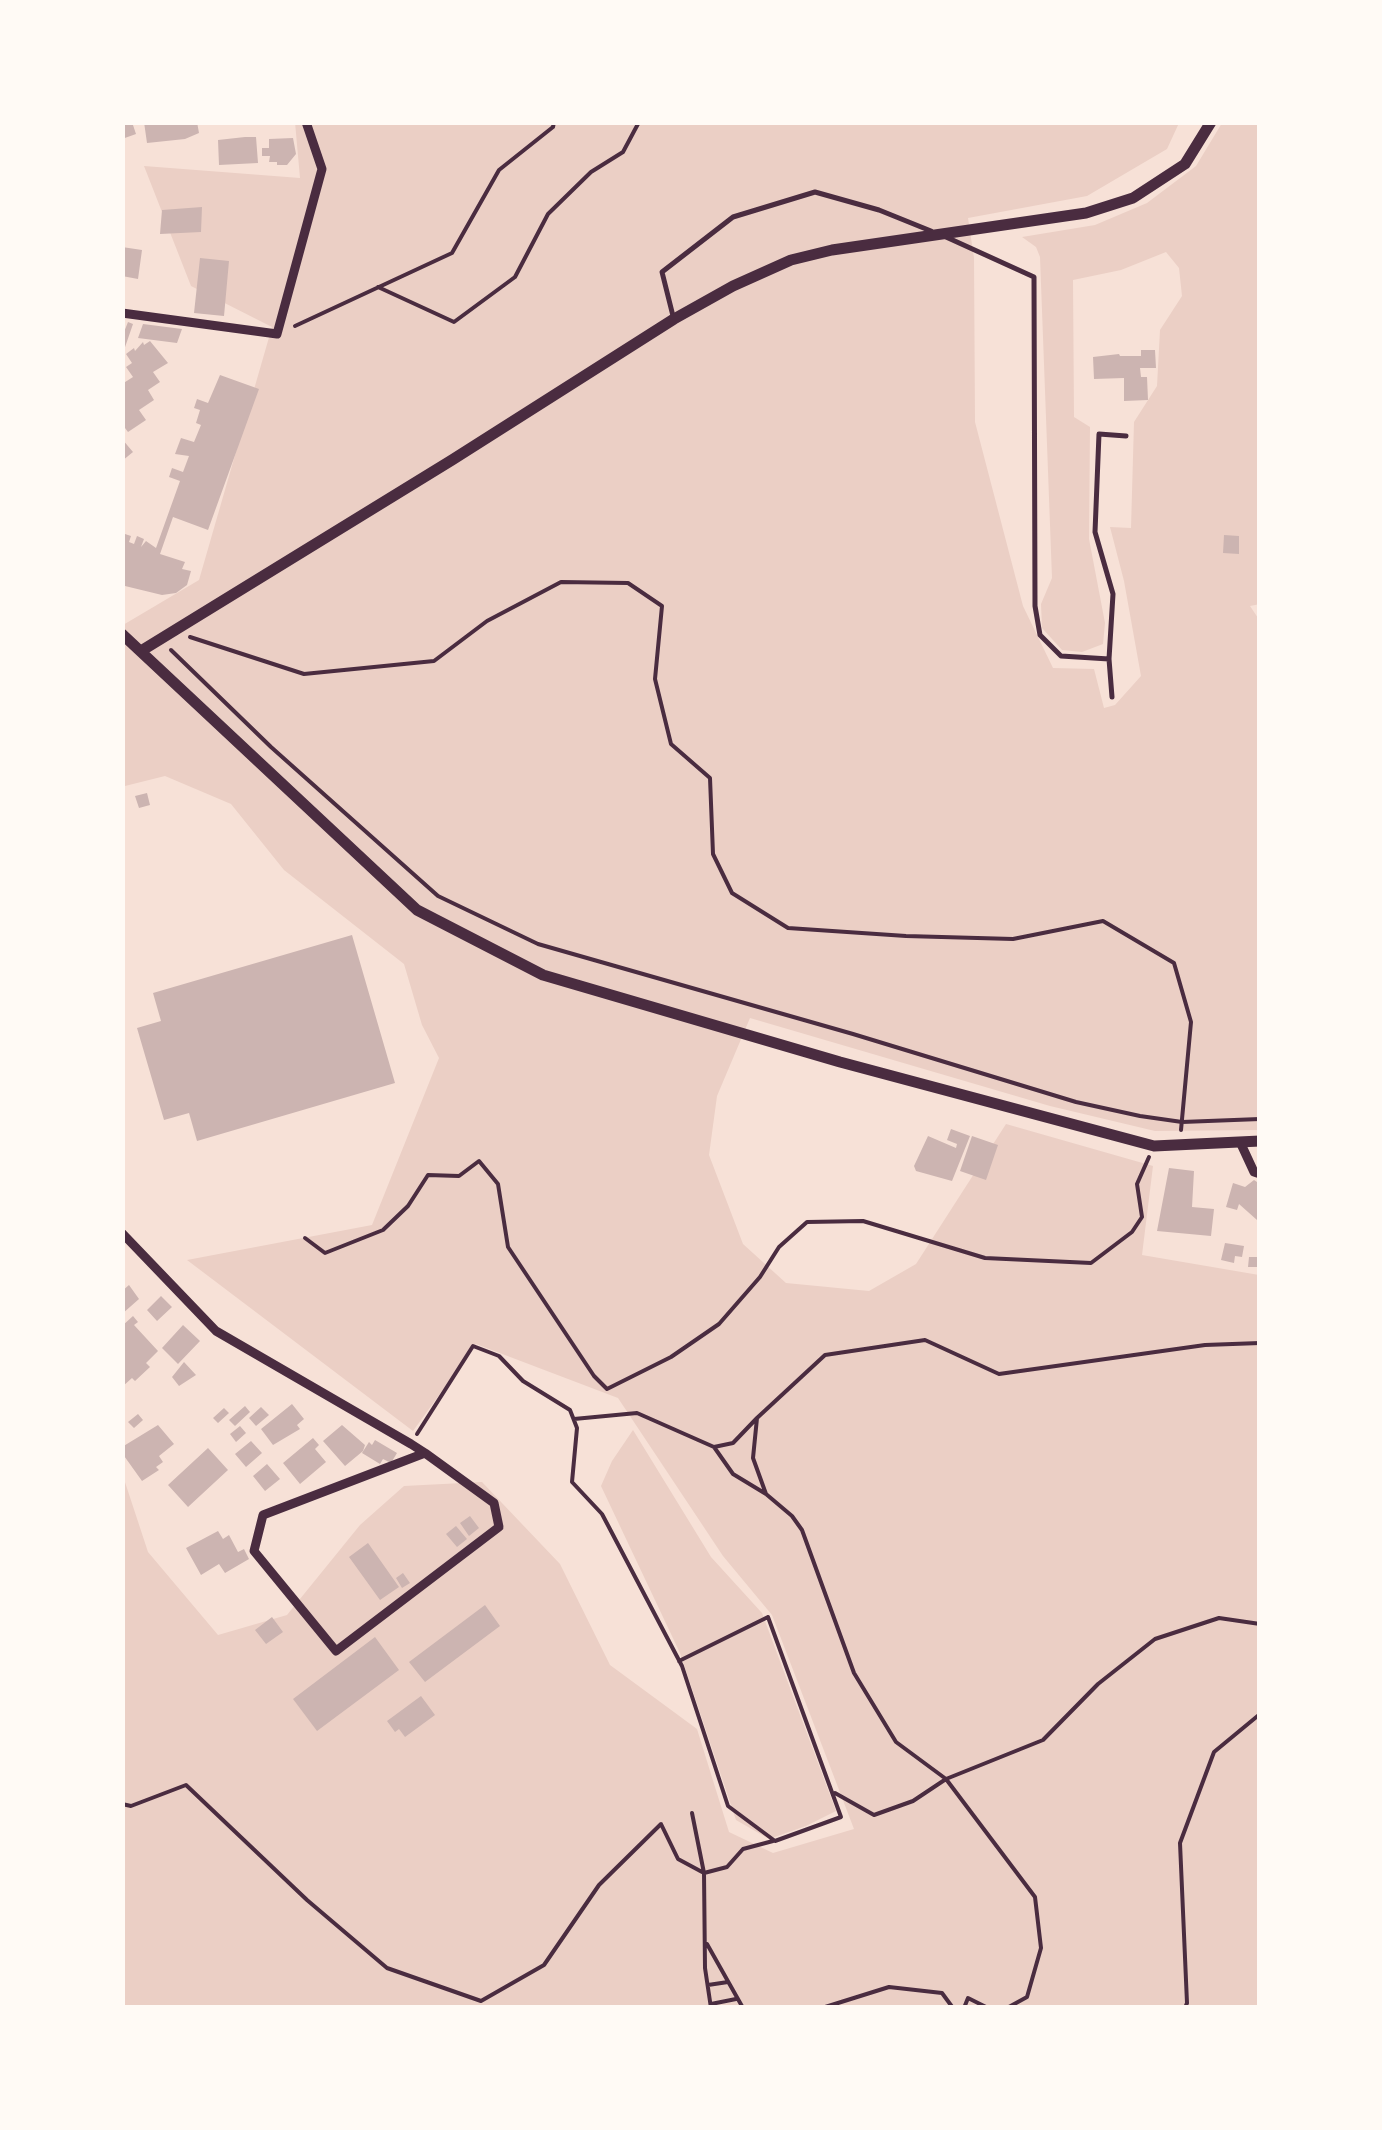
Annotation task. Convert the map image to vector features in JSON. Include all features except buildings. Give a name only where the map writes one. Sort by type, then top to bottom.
[{"type":"street","points":[[122,313],[277,334],[322,170],[306,122]]},
{"type":"street","points":[[141,651],[674,318],[733,286],[791,260],[869,243],[1086,213],[1133,198],[1185,164],[1211,122]]},
{"type":"street","points":[[122,634],[417,910],[544,975],[840,1062],[1154,1146],[1260,1141]]},
{"type":"street","points":[[1240,1144],[1254,1172],[1260,1174]]},
{"type":"street","points":[[122,1234],[216,1331],[411,1444],[494,1503],[500,1528],[336,1651],[254,1551],[263,1515],[425,1454]]},
{"type":"lane","points":[[674,318],[662,272],[734,218],[815,192],[880,210],[989,254],[1034,277],[1035,606],[1040,636],[1061,656],[1110,659]]},
{"type":"lane","points":[[1112,697],[1114,594],[1095,532],[1099,434],[1126,436]]},
{"type":"path","points":[[277,334],[452,253],[499,170],[553,127],[554,122]]},
{"type":"path","points":[[378,288],[454,322],[515,277],[548,214],[591,172],[624,152],[639,122]]},
{"type":"path","points":[[166,635],[304,674],[434,662],[487,621],[561,582],[628,583],[662,606],[655,679],[666,728],[670,744],[710,778],[713,854],[732,893],[788,928],[1012,939],[1103,921],[1174,963],[1192,1022],[1181,1132]]},
{"type":"path","points":[[166,635],[271,747],[438,896],[538,944],[1076,1102],[1182,1122],[1260,1119]]},
{"type":"path","points":[[305,1238],[325,1253],[383,1230],[408,1206],[428,1175],[459,1176],[479,1161],[498,1184],[508,1247],[594,1376],[607,1389],[671,1357],[719,1324],[760,1278],[779,1247],[807,1222],[863,1221],[985,1258],[1091,1262],[1132,1232],[1142,1218],[1137,1184],[1154,1146]]},
{"type":"path","points":[[714,1448],[733,1443],[825,1355],[925,1340],[1000,1374],[1204,1345],[1260,1343]]},
{"type":"path","points":[[411,1444],[473,1346],[499,1356],[523,1380],[570,1410],[578,1428],[572,1482],[602,1514],[679,1661],[728,1806],[775,1840]]},
{"type":"path","points":[[574,1418],[637,1413],[714,1448],[734,1474],[792,1516],[802,1530],[854,1673],[896,1742],[946,1779],[1035,1898],[1041,1948],[1027,1997],[1007,2008]]},
{"type":"path","points":[[757,1418],[753,1458],[766,1494]]},
{"type":"path","points":[[122,1804],[131,1806],[186,1786],[307,1900],[387,1968],[482,2004],[544,1965],[599,1885],[662,1824],[678,1859],[704,1873],[726,1866],[743,1849],[841,1817],[768,1617],[679,1661]]},
{"type":"path","points":[[832,1792],[874,1815],[913,1801],[946,1779],[1043,1740],[1098,1684],[1156,1638],[1219,1618],[1260,1624]]},
{"type":"path","points":[[1184,2008],[1187,2003],[1180,1843],[1214,1752],[1260,1714]]},
{"type":"path","points":[[692,1813],[704,1873],[711,2006],[738,1998]]},
{"type":"path","points":[[705,1940],[743,2008]]},
{"type":"path","points":[[708,1985],[728,1982]]},
{"type":"path","points":[[822,2008],[888,1987],[942,1993],[952,2008]]},
{"type":"path","points":[[964,2008],[968,1998],[988,2008]]},
{"type":"shaded area","points":[[295,122],[1179,123],[1167,149],[1087,196],[968,218],[974,258],[975,422],[1023,606],[1053,668],[1094,669],[1104,708],[1115,705],[1141,676],[1110,527],[1131,528],[1134,422],[1157,386],[1160,330],[1182,296],[1179,268],[1166,252],[1121,270],[1073,280],[1074,417],[1090,427],[1089,539],[1105,623],[1103,644],[1082,652],[1062,650],[1042,628],[1041,604],[1052,578],[1040,257],[1036,247],[1022,237],[1095,225],[1147,203],[1196,166],[1222,123],[1259,123],[1260,604],[1250,606],[1260,621],[1259,1130],[1155,1131],[1050,1106],[750,1018],[717,1096],[709,1155],[743,1244],[786,1283],[869,1291],[916,1264],[1006,1124],[1153,1166],[1142,1255],[1259,1275],[1259,2007],[123,2007],[122,1473],[148,1552],[218,1635],[287,1615],[360,1525],[404,1486],[482,1482],[560,1564],[610,1665],[697,1729],[729,1832],[773,1853],[854,1829],[772,1615],[723,1556],[618,1398],[476,1344],[413,1431],[187,1260],[372,1225],[439,1058],[422,1025],[404,964],[284,870],[231,804],[165,776],[125,786],[123,782],[123,625],[199,580],[272,327],[191,286],[144,166],[300,178]]},
{"type":"shaded area","points":[[633,1430],[711,1557],[762,1613],[836,1811],[806,1826],[769,1839],[736,1820],[680,1653],[601,1486]]}]
